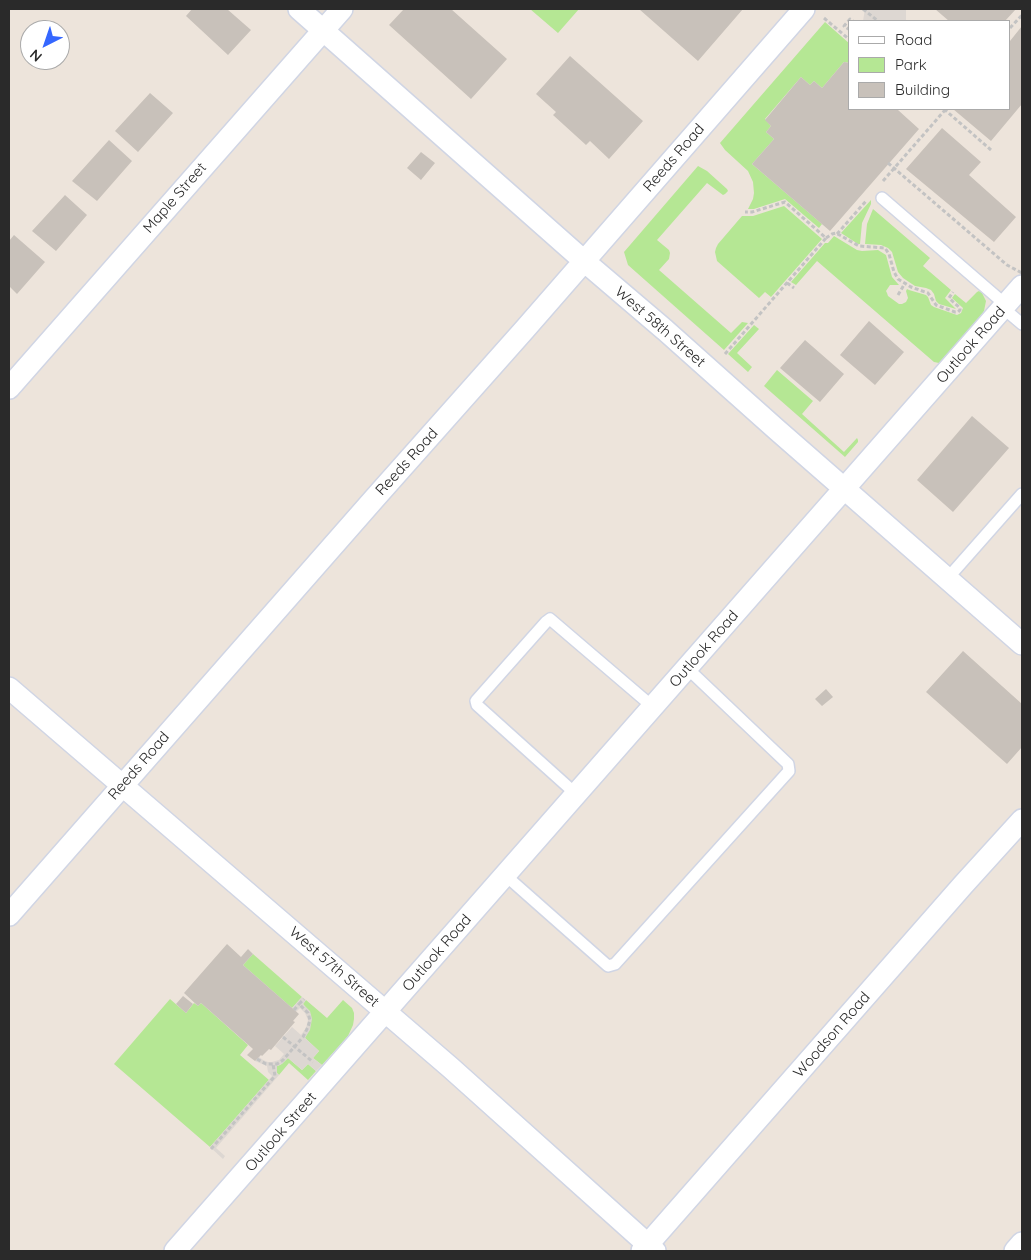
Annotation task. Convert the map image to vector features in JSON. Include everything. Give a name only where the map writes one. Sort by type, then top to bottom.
[{"type":"street","name":"West 58th Street","points":[[299,9],[1022,644]]},
{"type":"street","name":"Maple Street","points":[[9,388],[342,9]]},
{"type":"street","name":"Reeds Road","points":[[9,915],[804,9]]},
{"type":"street","name":"Outlook Road","points":[[386,1012],[1022,286]]},
{"type":"street","name":"West 57th Street","points":[[9,688],[451,1068],[648,1249]]},
{"type":"street","name":"Woodson Road","points":[[648,1249],[963,885],[1022,820]]},
{"type":"street","name":"Outlook Street","points":[[175,1251],[386,1012]]},
{"type":"street","points":[[1015,1251],[1022,1243]]},
{"type":"lane","points":[[882,198],[1005,306],[1022,324]]},
{"type":"lane","points":[[947,579],[1022,494]]},
{"type":"lane","points":[[576,794],[477,705],[476,701],[550,619],[653,707]]},
{"type":"lane","points":[[505,875],[608,966],[615,964],[776,786],[789,771],[788,764],[687,668]]},
{"type":"path","points":[[863,9],[877,20]]},
{"type":"path","points":[[1011,27],[1022,15]]},
{"type":"path","points":[[824,18],[848,38]]},
{"type":"path","points":[[882,183],[944,110]]},
{"type":"path","points":[[946,110],[991,150]]},
{"type":"path","points":[[888,163],[1007,265],[1022,273]]},
{"type":"path","points":[[837,234],[869,198]]},
{"type":"path","points":[[745,212],[752,212],[784,202],[826,238]]},
{"type":"path","points":[[725,354],[826,238],[834,233],[859,246],[885,248],[898,279],[904,284],[928,293],[936,305],[958,312],[960,308],[949,298],[953,292]]},
{"type":"path","points":[[787,283],[794,288]]},
{"type":"path","points":[[898,295],[904,284]]},
{"type":"path","points":[[294,1010],[304,999]]},
{"type":"path","points":[[257,1059],[266,1064],[277,1064],[283,1060],[304,1034],[310,1024],[310,1017],[299,1004]]},
{"type":"path","points":[[283,1037],[311,1061]]},
{"type":"path","points":[[211,1148],[275,1076],[273,1064]]},
{"type":"green space","points":[[530,9],[579,9],[558,33]]},
{"type":"green space","points":[[825,22],[848,42],[848,63],[844,62],[822,88],[814,81],[810,85],[801,77],[765,119],[771,126],[766,132],[774,139],[752,164],[822,224],[819,228],[785,199],[754,209],[748,209],[753,199],[753,182],[748,171],[720,143]]},
{"type":"green space","points":[[698,166],[707,171],[728,191],[723,195],[707,183],[657,240],[670,253],[669,259],[659,270],[731,333],[742,322],[748,323],[724,350],[628,265],[624,252]]},
{"type":"green space","points":[[871,200],[862,223],[860,244],[858,244],[841,233]]},
{"type":"green space","points":[[784,206],[822,239],[771,297],[765,292],[759,298],[717,261],[716,248],[742,216],[753,216]]},
{"type":"green space","points":[[873,209],[930,258],[923,266],[951,290],[945,298],[956,309],[939,304],[931,290],[915,286],[903,278],[898,272],[892,252],[888,248],[881,245],[865,244],[867,224]]},
{"type":"green space","points":[[834,236],[857,250],[878,250],[886,255],[892,277],[899,285],[890,285],[886,291],[888,296],[899,304],[906,302],[908,298],[907,289],[926,295],[934,307],[957,315],[961,313],[963,308],[952,298],[955,294],[966,303],[979,291],[986,301],[984,311],[939,363],[934,362],[817,261],[796,285],[791,282],[825,243],[828,243]]},
{"type":"green space","points":[[754,325],[759,329],[737,353],[752,367],[748,372],[728,354]]},
{"type":"green space","points":[[777,370],[813,401],[802,414],[844,452],[857,438],[858,442],[845,457],[764,386]]},
{"type":"green space","points":[[253,954],[302,997],[292,1008],[243,965]]},
{"type":"green space","points":[[170,999],[186,1013],[194,1003],[198,1006],[201,1003],[248,1045],[240,1055],[269,1080],[210,1147],[114,1064]]},
{"type":"green space","points":[[306,1000],[327,1018],[343,1000],[352,1008],[354,1013],[353,1025],[348,1036],[322,1065],[313,1058],[319,1051],[305,1038],[311,1015],[303,1004]]},
{"type":"green space","points":[[288,1058],[302,1070],[308,1064],[316,1071],[308,1080],[289,1063],[279,1075],[277,1073],[277,1066]]},
{"type":"shaded area","points":[[865,9],[906,9],[906,20],[863,20]]},
{"type":"shaded area","points":[[302,997],[306,1000],[303,1004],[310,1011],[312,1019],[310,1030],[305,1038],[319,1051],[313,1058],[322,1065],[316,1071],[308,1064],[302,1070],[288,1058],[277,1066],[277,1073],[279,1075],[216,1148],[225,1156],[223,1159],[210,1147],[272,1076],[268,1072],[267,1066],[255,1061],[259,1057],[268,1062],[279,1060],[284,1054],[275,1046],[292,1027],[301,1035],[306,1028],[308,1020],[305,1013],[300,1008],[296,1012],[292,1008]]},
{"type":"building","points":[[192,9],[227,9],[251,30],[228,55],[186,16]]},
{"type":"building","points":[[404,9],[451,9],[507,59],[471,99],[389,25]]},
{"type":"building","points":[[639,9],[743,9],[698,61]]},
{"type":"building","points":[[935,9],[1016,9],[1006,20],[948,20]]},
{"type":"building","points":[[1022,26],[1022,104],[991,141],[954,110],[1011,110],[1011,40]]},
{"type":"building","points":[[570,56],[643,121],[609,159],[590,141],[586,145],[553,115],[556,112],[536,94]]},
{"type":"building","points":[[844,62],[848,63],[848,110],[898,110],[919,129],[830,231],[752,164],[774,139],[766,132],[771,126],[765,120],[801,77],[810,85],[814,81],[822,88]]},
{"type":"building","points":[[150,93],[173,113],[138,152],[115,131]]},
{"type":"building","points":[[942,128],[981,162],[969,175],[1016,217],[994,242],[906,169]]},
{"type":"building","points":[[109,140],[132,161],[97,201],[72,181]]},
{"type":"building","points":[[421,152],[435,163],[421,180],[407,168]]},
{"type":"building","points":[[65,195],[87,215],[56,251],[32,231]]},
{"type":"building","points":[[14,235],[45,262],[17,294],[9,286],[9,241]]},
{"type":"building","points":[[869,321],[904,352],[875,385],[840,355]]},
{"type":"building","points":[[805,340],[844,374],[820,402],[780,368]]},
{"type":"building","points":[[972,416],[1009,448],[953,512],[917,480]]},
{"type":"building","points":[[963,651],[1022,704],[1022,747],[1007,764],[926,692]]},
{"type":"building","points":[[826,689],[833,697],[822,706],[815,699]]},
{"type":"building","points":[[227,944],[241,957],[248,949],[253,954],[243,965],[299,1014],[293,1021],[295,1022],[271,1050],[269,1049],[255,1061],[247,1055],[253,1049],[201,1003],[198,1006],[184,993]]},
{"type":"building","points":[[183,996],[193,1004],[186,1013],[176,1004]]}]
